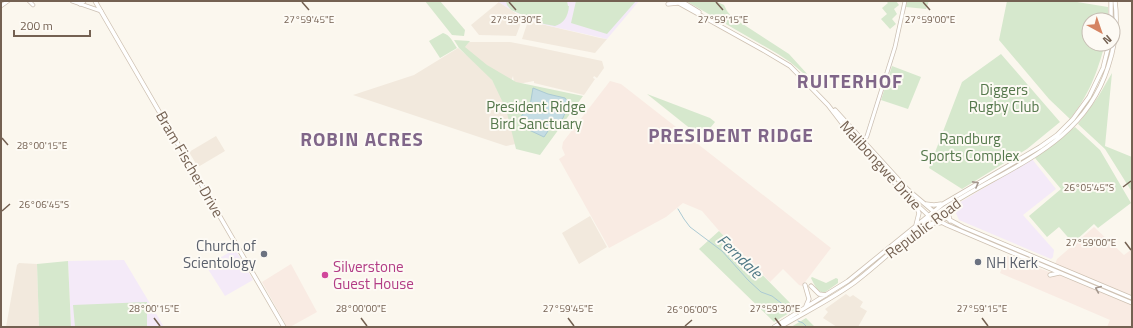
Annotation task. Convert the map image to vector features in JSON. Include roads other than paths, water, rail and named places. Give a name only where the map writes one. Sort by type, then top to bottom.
[{"type":"main road","points":[[80,4],[84,1]]},
{"type":"main road","name":"Bram Fischer Drive","points":[[95,1],[284,327]]},
{"type":"main road","points":[[1110,1],[1111,12]]},
{"type":"main road","name":"Republic Road","points":[[780,327],[856,281],[943,204],[1040,147],[1057,135],[1069,123],[1075,120],[1086,110],[1097,93],[1109,63],[1116,28],[1115,1]]},
{"type":"main road","points":[[667,4],[678,2]]},
{"type":"main road","name":"Malibongwe Drive","points":[[678,2],[764,48],[790,65],[813,86],[907,189],[935,212],[981,235],[1132,298]]},
{"type":"main road","name":"Malibongwe Drive","points":[[678,2],[790,66],[828,105],[861,146],[914,204],[930,216],[947,225],[1132,303]]},
{"type":"main road","name":"Republic Road","points":[[935,212],[1041,152],[1073,126],[1094,88],[1103,68],[1107,52]]},
{"type":"main road","points":[[950,220],[948,210],[959,199]]},
{"type":"main road","points":[[921,201],[930,205],[943,204]]},
{"type":"main road","points":[[914,204],[919,213],[917,227],[934,222],[947,225]]},
{"type":"main road","name":"Republic Road","points":[[774,327],[827,295],[917,227]]},
{"type":"main road","points":[[1045,267],[1050,274],[1060,273]]},
{"type":"main road","points":[[799,312],[809,302],[805,285]]},
{"type":"main road","points":[[811,286],[819,294],[827,295]]},
{"type":"street","points":[[1,6],[8,1]]},
{"type":"street","points":[[72,1],[101,11]]},
{"type":"street","points":[[861,146],[864,143],[894,47],[905,1]]},
{"type":"water","points":[[533,88],[548,94],[565,98],[569,103],[563,118],[550,128],[544,137],[529,130],[518,120],[530,106]]},
{"type":"waterway","name":"Ferndale","points":[[678,209],[690,227],[722,251],[761,292],[772,296],[785,306],[789,314]]},
{"type":"waterway","name":"Ferndale","points":[[798,321],[807,327]]},
{"type":"place","name":"Church of Scientology","points":[[264,254]]},
{"type":"place","name":"NH Kerk","points":[[978,262]]},
{"type":"place","name":"Silverstone Guest House","points":[[325,275]]},
{"type":"district","name":"RUITERHOF","points":[[850,80]]},
{"type":"district","name":"PRESIDENT RIDGE","points":[[731,134]]},
{"type":"district","name":"ROBIN ACRES","points":[[362,138]]},
{"type":"park label","name":"Diggers Rugby Club","points":[[1004,98]]},
{"type":"park label","name":"President Ridge Bird Sanctuary","points":[[536,114]]},
{"type":"park label","name":"Randburg Sports Complex","points":[[970,146]]}]
